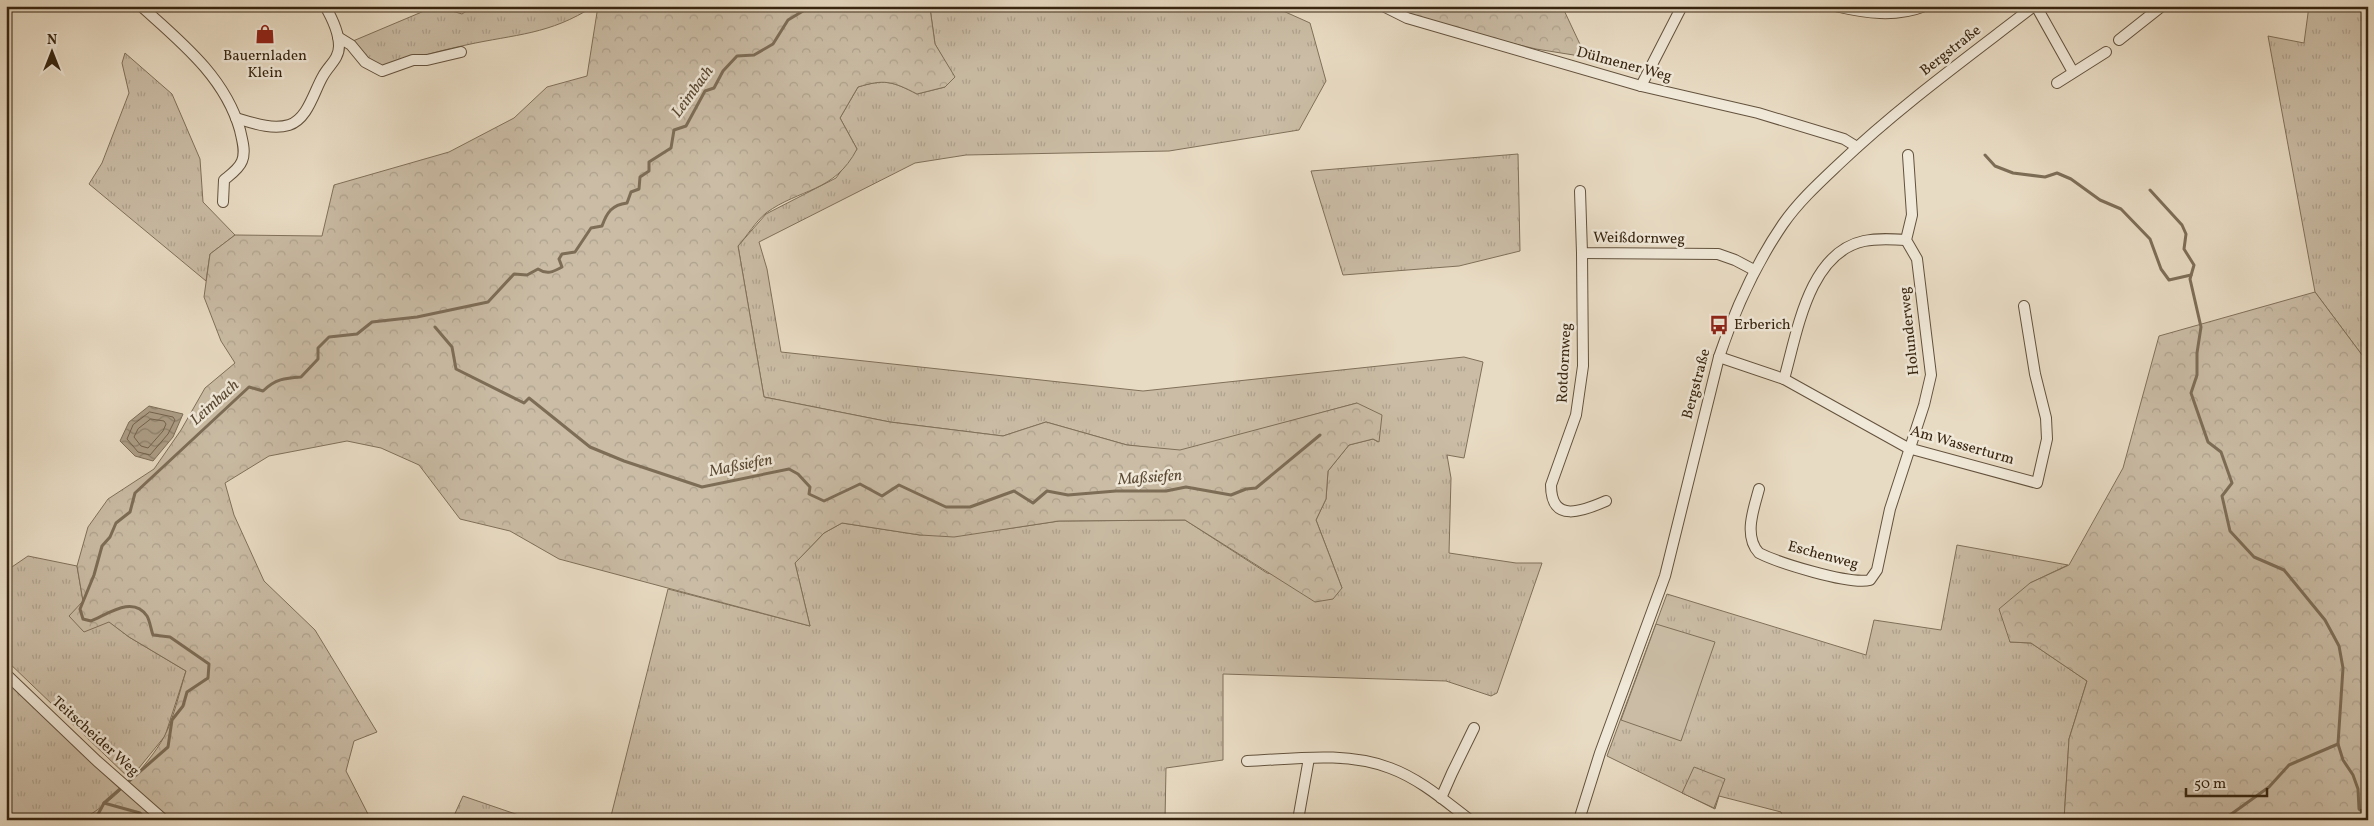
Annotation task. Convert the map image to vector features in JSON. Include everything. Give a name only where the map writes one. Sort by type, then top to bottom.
[{"type":"street","points":[[141,6],[181,42],[220,84],[236,118],[244,149],[243,159],[239,166],[224,180],[223,202]]},
{"type":"street","points":[[236,118],[278,127],[298,121],[312,100],[324,73],[338,56],[338,37],[325,6]]},
{"type":"street","name":"Dülmener Weg","points":[[1383,6],[1407,18],[1641,86],[1758,113],[1844,139],[1858,147]]},
{"type":"street","points":[[1641,86],[1682,6]]},
{"type":"street","points":[[1835,6],[1869,14],[1910,12],[1925,6]]},
{"type":"street","points":[[2035,6],[2073,72]]},
{"type":"street","name":"Bergstraße","points":[[1579,820],[1594,770],[1666,576],[1719,356],[1729,326],[1754,270],[1790,216],[1808,194],[1858,147],[1898,112],[2035,6]]},
{"type":"street","points":[[2120,40],[2162,6]]},
{"type":"street","points":[[338,37],[351,45],[364,62],[382,72],[414,60],[427,60],[461,52]]},
{"type":"street","points":[[2057,82],[2106,52]]},
{"type":"street","points":[[1784,379],[1807,299],[1814,282],[1834,257],[1862,241],[1881,238],[1906,240],[1912,215],[1908,155]]},
{"type":"street","name":"Weißdornweg","points":[[1580,191],[1582,253],[1718,254],[1754,270]]},
{"type":"street","name":"Holunderweg","points":[[1906,240],[1917,259],[1931,375],[1924,405],[1908,448]]},
{"type":"street","name":"Rotdornweg","points":[[1582,253],[1583,366],[1576,415],[1551,484],[1551,492],[1553,501],[1559,507],[1571,512],[1585,510],[1606,501]]},
{"type":"street","name":"Am Wasserturm","points":[[1719,356],[1784,379],[1908,448],[2037,482],[2047,439],[2046,418],[2035,374],[2024,306]]},
{"type":"street","name":"Eschenweg","points":[[1759,488],[1750,530],[1754,548],[1759,553],[1842,579],[1858,582],[1870,580],[1877,570],[1890,509],[1908,448]]},
{"type":"street","name":"Teitscheider Weg","points":[[6,674],[97,761],[164,820]]},
{"type":"street","points":[[1441,798],[1474,728]]},
{"type":"street","points":[[1246,761],[1333,757],[1358,760],[1390,768],[1415,780],[1470,820]]},
{"type":"street","points":[[1298,820],[1309,758]]},
{"type":"green space","points":[[436,6],[462,14],[474,6],[594,6],[578,16],[547,28],[455,47],[380,67],[368,59],[353,41]]},
{"type":"green space","points":[[598,6],[934,6],[930,8],[935,44],[955,77],[945,87],[917,94],[901,86],[882,82],[858,87],[840,118],[857,149],[848,163],[827,182],[766,213],[738,246],[764,397],[890,422],[1003,436],[1046,422],[1127,445],[1180,450],[1357,403],[1382,415],[1379,442],[1373,439],[1349,445],[1328,471],[1326,499],[1316,520],[1342,588],[1333,599],[1315,602],[1185,520],[1059,521],[954,537],[920,535],[842,523],[824,533],[795,563],[810,626],[559,559],[510,531],[460,519],[419,465],[381,448],[347,441],[269,456],[225,483],[234,515],[264,581],[315,630],[377,732],[354,741],[346,771],[371,820],[81,820],[116,795],[157,748],[170,723],[186,671],[129,637],[109,622],[84,632],[69,616],[83,601],[77,566],[88,527],[108,499],[154,469],[181,430],[205,388],[235,363],[221,341],[204,297],[210,254],[235,235],[322,236],[334,185],[449,152],[514,118],[547,87],[587,76]]},
{"type":"green space","points":[[934,6],[1272,6],[1310,23],[1326,81],[1299,130],[1169,151],[966,155],[915,163],[759,242],[767,269],[781,352],[1143,391],[1464,357],[1483,362],[1464,458],[1447,455],[1451,478],[1449,553],[1516,563],[1542,563],[1497,693],[1491,696],[1446,681],[1223,674],[1223,760],[1166,768],[1165,820],[610,820],[668,589],[810,626],[795,563],[824,533],[842,523],[920,535],[1006,529],[1059,521],[1185,520],[1267,573],[1342,588],[1316,520],[1326,499],[1328,471],[1349,445],[1373,439],[1378,442],[1357,403],[1180,451],[1127,445],[1046,422],[1003,436],[890,422],[764,397],[738,246],[766,214],[836,178],[857,149],[840,118],[858,87],[882,82],[901,86],[917,94],[945,87],[954,77],[935,44],[930,8]]},
{"type":"green space","points":[[1390,6],[1562,6],[1586,57],[1536,49],[1407,18]]},
{"type":"green space","points":[[2309,6],[2368,6],[2368,363],[2315,292],[2268,36],[2304,43]]},
{"type":"green space","points":[[125,53],[172,94],[200,159],[203,202],[235,235],[210,254],[206,281],[89,184],[102,163],[129,93],[122,63]]},
{"type":"green space","points":[[1518,154],[1520,251],[1459,266],[1343,275],[1311,171]]},
{"type":"green space","points":[[2315,292],[2368,363],[2368,820],[2064,820],[2069,739],[2087,681],[2031,643],[2010,642],[1999,609],[2030,583],[2069,565],[2123,468],[2159,336]]},
{"type":"green space","points":[[1957,545],[2068,565],[2030,583],[2010,642],[2031,643],[2087,681],[2069,739],[2064,820],[1783,820],[1781,812],[1719,796],[1715,809],[1607,756],[1667,594],[1866,655],[1874,620],[1941,630]]},
{"type":"green space","points":[[28,556],[77,566],[83,601],[129,637],[186,671],[165,736],[130,779],[6,660],[6,571]]},
{"type":"green space","points":[[1656,624],[1715,642],[1681,741],[1621,720]]},
{"type":"green space","points":[[6,681],[120,789],[97,812],[81,820],[6,820]]},
{"type":"green space","points":[[1694,767],[1725,779],[1714,808],[1682,793]]},
{"type":"green space","points":[[463,796],[533,820],[452,820]]},
{"type":"water","points":[[149,406],[183,414],[173,437],[153,461],[135,456],[120,441],[129,422]]},
{"type":"waterway","name":"Leimbach","points":[[95,820],[104,803],[168,747],[172,720],[183,706],[187,692],[208,678],[209,664],[170,637],[153,635],[147,616],[135,607],[120,608],[91,621],[83,619],[80,609],[94,575],[102,546],[110,537],[116,523],[130,512],[135,493],[249,387],[263,391],[280,380],[301,377],[318,359],[318,348],[329,337],[357,334],[372,322],[417,317],[488,302],[514,274],[527,275],[538,269],[550,272],[562,267],[559,259],[562,254],[575,252],[591,228],[602,226],[611,210],[617,205],[627,203],[631,192],[639,189],[640,177],[649,171],[649,162],[671,148],[674,130],[686,126],[705,91],[714,88],[723,71],[737,56],[754,55],[773,44],[788,20],[808,8],[817,6]]},
{"type":"waterway","points":[[1985,155],[1995,166],[2013,173],[2045,177],[2057,173],[2071,179],[2100,200],[2121,209],[2150,239],[2161,269],[2169,280],[2191,275]]},
{"type":"waterway","points":[[2150,190],[2182,225],[2186,234],[2184,249],[2194,265],[2190,279],[2201,327],[2197,353],[2197,375],[2191,393],[2208,442],[2221,452],[2232,483],[2222,496],[2230,531],[2254,557],[2284,570],[2325,620],[2339,646],[2343,668],[2338,744],[2343,760],[2353,775],[2358,789],[2359,809],[2368,816]]},
{"type":"waterway","name":"Maßsiefen","points":[[435,327],[452,347],[456,369],[524,403],[529,398],[590,447],[624,461],[702,487],[789,469],[798,474],[810,487],[809,494],[824,501],[860,484],[882,496],[899,485],[946,507],[970,507],[1014,491],[1033,503],[1047,491],[1068,495],[1116,491],[1166,491],[1186,487],[1231,495],[1246,489],[1256,488],[1320,435]]},
{"type":"waterway","points":[[2223,820],[2269,787],[2289,765],[2338,744]]},
{"type":"waterway","points":[[104,803],[140,813],[146,820]]},
{"type":"place","name":"Bauernladen Klein","points":[[265,34]]},
{"type":"place","name":"Erberich","points":[[1719,325]]}]
